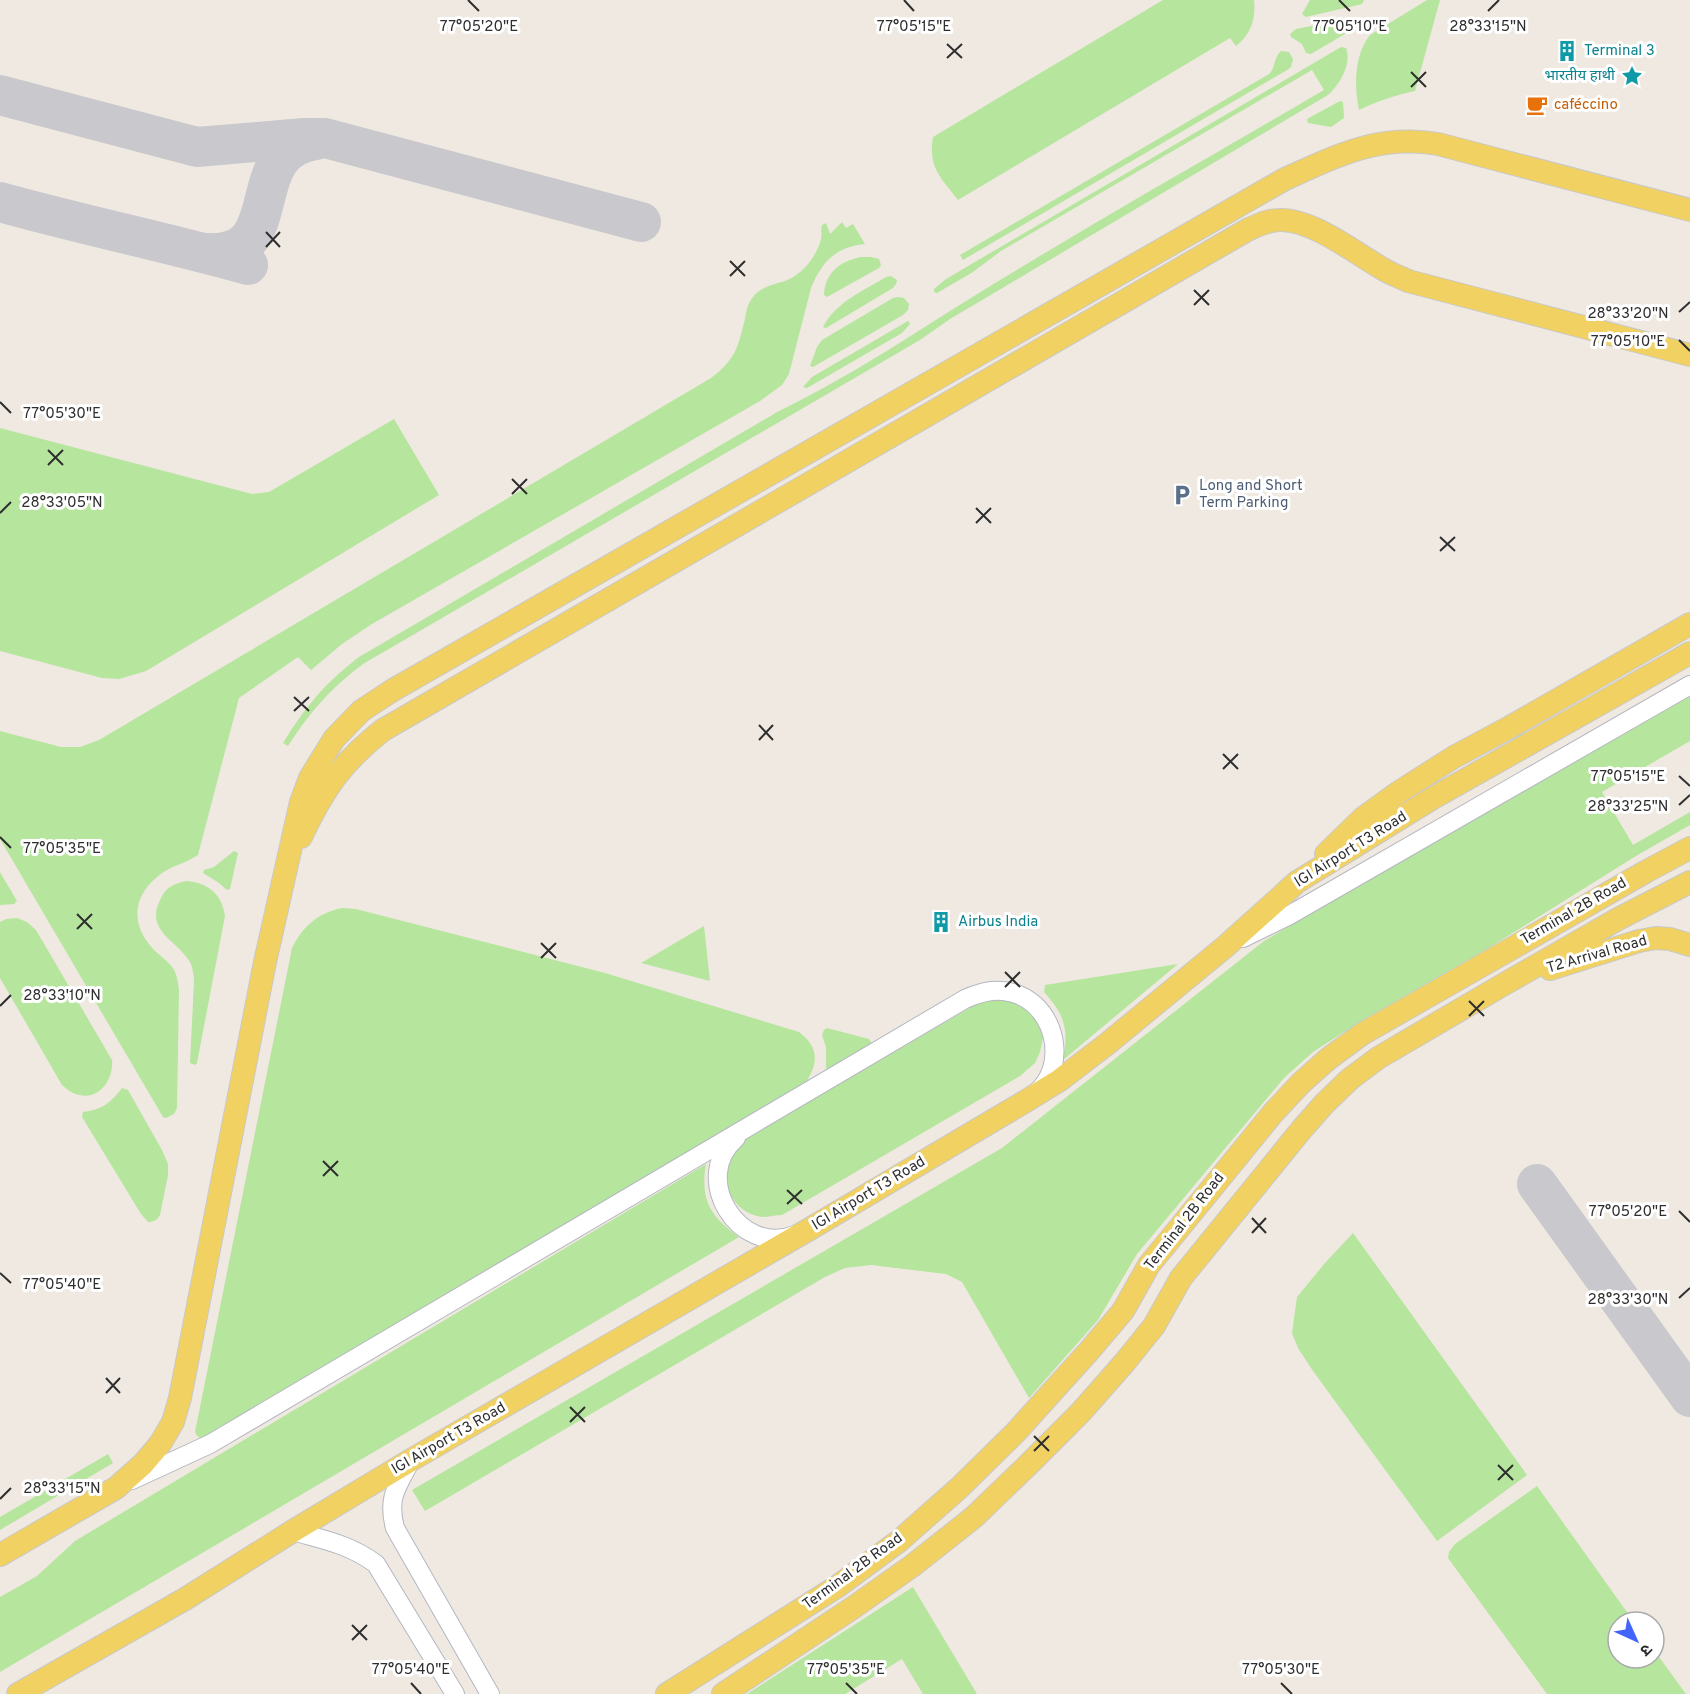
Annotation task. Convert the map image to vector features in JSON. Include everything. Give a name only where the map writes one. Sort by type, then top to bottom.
[{"type":"main road","points":[[0,1555],[116,1488],[143,1464],[160,1444],[173,1422],[180,1398],[265,962],[301,802],[310,778],[322,757],[361,711],[525,613],[1286,179],[1335,156],[1364,146],[1388,142],[1421,141],[1690,210]]},
{"type":"main road","points":[[287,868],[310,818],[328,787],[362,746],[383,730],[1264,222],[1293,221],[1309,226],[1385,270],[1419,284],[1690,355]]},
{"type":"main road","points":[[1297,882],[1363,818],[1399,792],[1454,757],[1510,728],[1690,624]]},
{"type":"main road","name":"IGI Airport T3 Road","points":[[18,1694],[185,1599],[411,1460],[808,1230],[1060,1080],[1226,946],[1297,882],[1434,798],[1690,653]]},
{"type":"main road","name":"Terminal 2B Road","points":[[667,1694],[838,1586],[898,1541],[959,1488],[1016,1432],[1089,1351],[1123,1311],[1149,1265],[1273,1113],[1328,1059],[1362,1034],[1690,848]]},
{"type":"main road","name":"Terminal 2B Road","points":[[723,1694],[912,1566],[974,1516],[1028,1466],[1125,1362],[1154,1326],[1181,1278],[1302,1129],[1350,1079],[1378,1058],[1506,983],[1618,919],[1690,882]]},
{"type":"main road","name":"T2 Arrival Road","points":[[1506,983],[1639,941],[1656,938],[1670,939],[1690,945]]},
{"type":"main road","points":[[1089,1351],[1106,1345],[1112,1347],[1125,1362]]},
{"type":"street","points":[[1226,946],[1287,916],[1690,685]]},
{"type":"street","points":[[116,1488],[210,1444],[964,999],[982,992],[998,990],[1019,995],[1035,1005],[1047,1019],[1054,1036],[1055,1055],[1050,1074],[1040,1089],[1026,1101]]},
{"type":"street","points":[[747,1128],[731,1141],[721,1159],[718,1180],[722,1200],[732,1218],[748,1232],[768,1238],[789,1238],[808,1230]]},
{"type":"street","points":[[411,1460],[395,1490],[391,1503],[395,1528],[490,1694]]},
{"type":"street","points":[[293,1531],[341,1544],[360,1553],[375,1564],[455,1694]]},
{"type":"green space","points":[[1163,0],[1254,0],[1253,20],[1249,31],[1236,46],[1230,38],[958,200],[941,178],[934,164],[933,137]]},
{"type":"green space","points":[[1310,0],[1364,0],[1362,4],[1306,17],[1302,14]]},
{"type":"green space","points":[[1427,0],[1440,0],[1415,91],[1400,94],[1359,110],[1356,91],[1357,71],[1365,43],[1370,35]]},
{"type":"green space","points":[[1353,18],[1358,22],[1355,28],[1311,54],[1306,53],[1302,44],[1290,34],[1296,29]]},
{"type":"green space","points":[[1341,47],[1346,48],[1346,67],[1341,80],[1328,95],[950,319],[920,340],[363,664],[321,702],[288,746],[283,743],[316,696],[359,657],[779,411],[867,363],[981,291],[1324,90],[1312,70],[1001,251],[973,272],[937,293],[934,292],[934,289],[946,279]]},
{"type":"green space","points":[[1281,51],[1289,52],[1293,59],[1291,67],[1287,70],[963,260],[960,255],[1269,74]]},
{"type":"green space","points":[[1340,101],[1343,102],[1344,118],[1331,127],[1308,123],[1307,119]]},
{"type":"green space","points":[[842,222],[846,228],[853,224],[865,244],[845,248],[838,252],[825,263],[820,271],[811,288],[789,374],[782,385],[760,401],[372,624],[342,644],[311,670],[298,657],[239,698],[198,855],[157,877],[143,894],[137,912],[141,931],[153,949],[173,968],[179,990],[177,1108],[174,1114],[163,1117],[0,839],[0,731],[61,747],[80,747],[99,740],[711,378],[726,365],[735,352],[748,307],[756,293],[797,274],[816,252],[821,239],[822,225],[826,223],[830,234]]},
{"type":"green space","points":[[860,257],[879,259],[881,265],[827,297],[824,295],[827,280],[834,270]]},
{"type":"green space","points":[[891,276],[897,280],[893,288],[826,328],[823,327],[828,318],[851,298]]},
{"type":"green space","points":[[898,297],[904,298],[909,304],[908,310],[903,315],[813,367],[810,366],[822,340]]},
{"type":"green space","points":[[908,321],[910,324],[902,333],[807,388],[803,387],[812,377]]},
{"type":"green space","points":[[394,419],[439,495],[146,671],[119,679],[102,678],[0,651],[0,428],[252,494],[269,492]]},
{"type":"green space","points":[[1690,694],[1690,741],[1602,792],[1633,845],[1690,812],[1690,825],[1471,959],[1313,1052],[1284,1078],[1137,1254],[1098,1320],[1029,1398],[962,1282],[946,1274],[871,1265],[845,1268],[825,1277],[425,1511],[412,1490],[1002,1148],[1264,941]]},
{"type":"green space","points":[[234,851],[238,853],[230,889],[227,890],[203,873],[204,870],[214,867]]},
{"type":"green space","points":[[0,872],[17,901],[14,904],[0,905]]},
{"type":"green space","points":[[187,881],[201,884],[213,891],[221,902],[225,916],[195,1065],[190,1063],[194,982],[191,964],[165,935],[156,919],[157,910],[165,891],[175,884]]},
{"type":"green space","points":[[342,908],[356,909],[605,973],[799,1032],[814,1050],[814,1063],[805,1084],[207,1437],[200,1438],[195,1432],[292,948],[301,933],[312,922],[326,913]]},
{"type":"green space","points":[[17,918],[27,922],[36,930],[112,1060],[108,1080],[94,1094],[87,1096],[77,1094],[70,1092],[62,1085],[0,978],[0,922]]},
{"type":"green space","points":[[704,926],[710,981],[641,963]]},
{"type":"green space","points":[[1178,964],[1063,1060],[1066,1040],[1064,1023],[1057,1008],[1044,992],[1045,985]]},
{"type":"green space","points":[[1005,997],[1025,1005],[1042,1026],[1043,1038],[1040,1052],[1035,1063],[1020,1076],[782,1215],[763,1217],[754,1215],[739,1206],[733,1199],[727,1183],[728,1161],[749,1136],[973,1006],[989,999]]},
{"type":"green space","points":[[827,1028],[869,1039],[873,1045],[827,1070],[826,1047],[822,1035]]},
{"type":"green space","points":[[122,1088],[128,1090],[168,1164],[160,1215],[152,1222],[148,1222],[141,1214],[82,1117],[83,1112],[95,1110],[110,1102]]},
{"type":"green space","points":[[706,1164],[705,1188],[709,1206],[721,1222],[739,1237],[0,1672],[0,1597],[37,1576],[75,1541]]},
{"type":"green space","points":[[1353,1233],[1527,1475],[1437,1541],[1313,1371],[1298,1348],[1292,1333],[1297,1297]]},
{"type":"green space","points":[[108,1454],[113,1463],[0,1530],[0,1517]]},
{"type":"green space","points":[[1537,1486],[1625,1610],[1606,1610],[1606,1670],[1666,1670],[1666,1666],[1686,1694],[1547,1694],[1448,1558],[1455,1544]]},
{"type":"green space","points":[[913,1587],[977,1694],[923,1694],[902,1659],[845,1694],[747,1694]]},
{"type":"taxiway","points":[[0,95],[197,147],[325,138],[641,222]]},
{"type":"taxiway","points":[[206,253],[232,250],[249,239],[258,222],[269,182],[278,163],[292,148],[316,140]]},
{"type":"taxiway","points":[[0,202],[248,265]]},
{"type":"taxiway","points":[[1537,1184],[1690,1397]]},
{"type":"place","name":"Terminal 3","points":[[1567,51]]},
{"type":"place","name":"भारतीय हाथी","points":[[1632,76]]},
{"type":"place","name":"caféccino","points":[[1537,105]]},
{"type":"place","name":"Long and Short Term Parking","points":[[1182,495]]},
{"type":"place","name":"Airbus India","points":[[941,922]]}]
